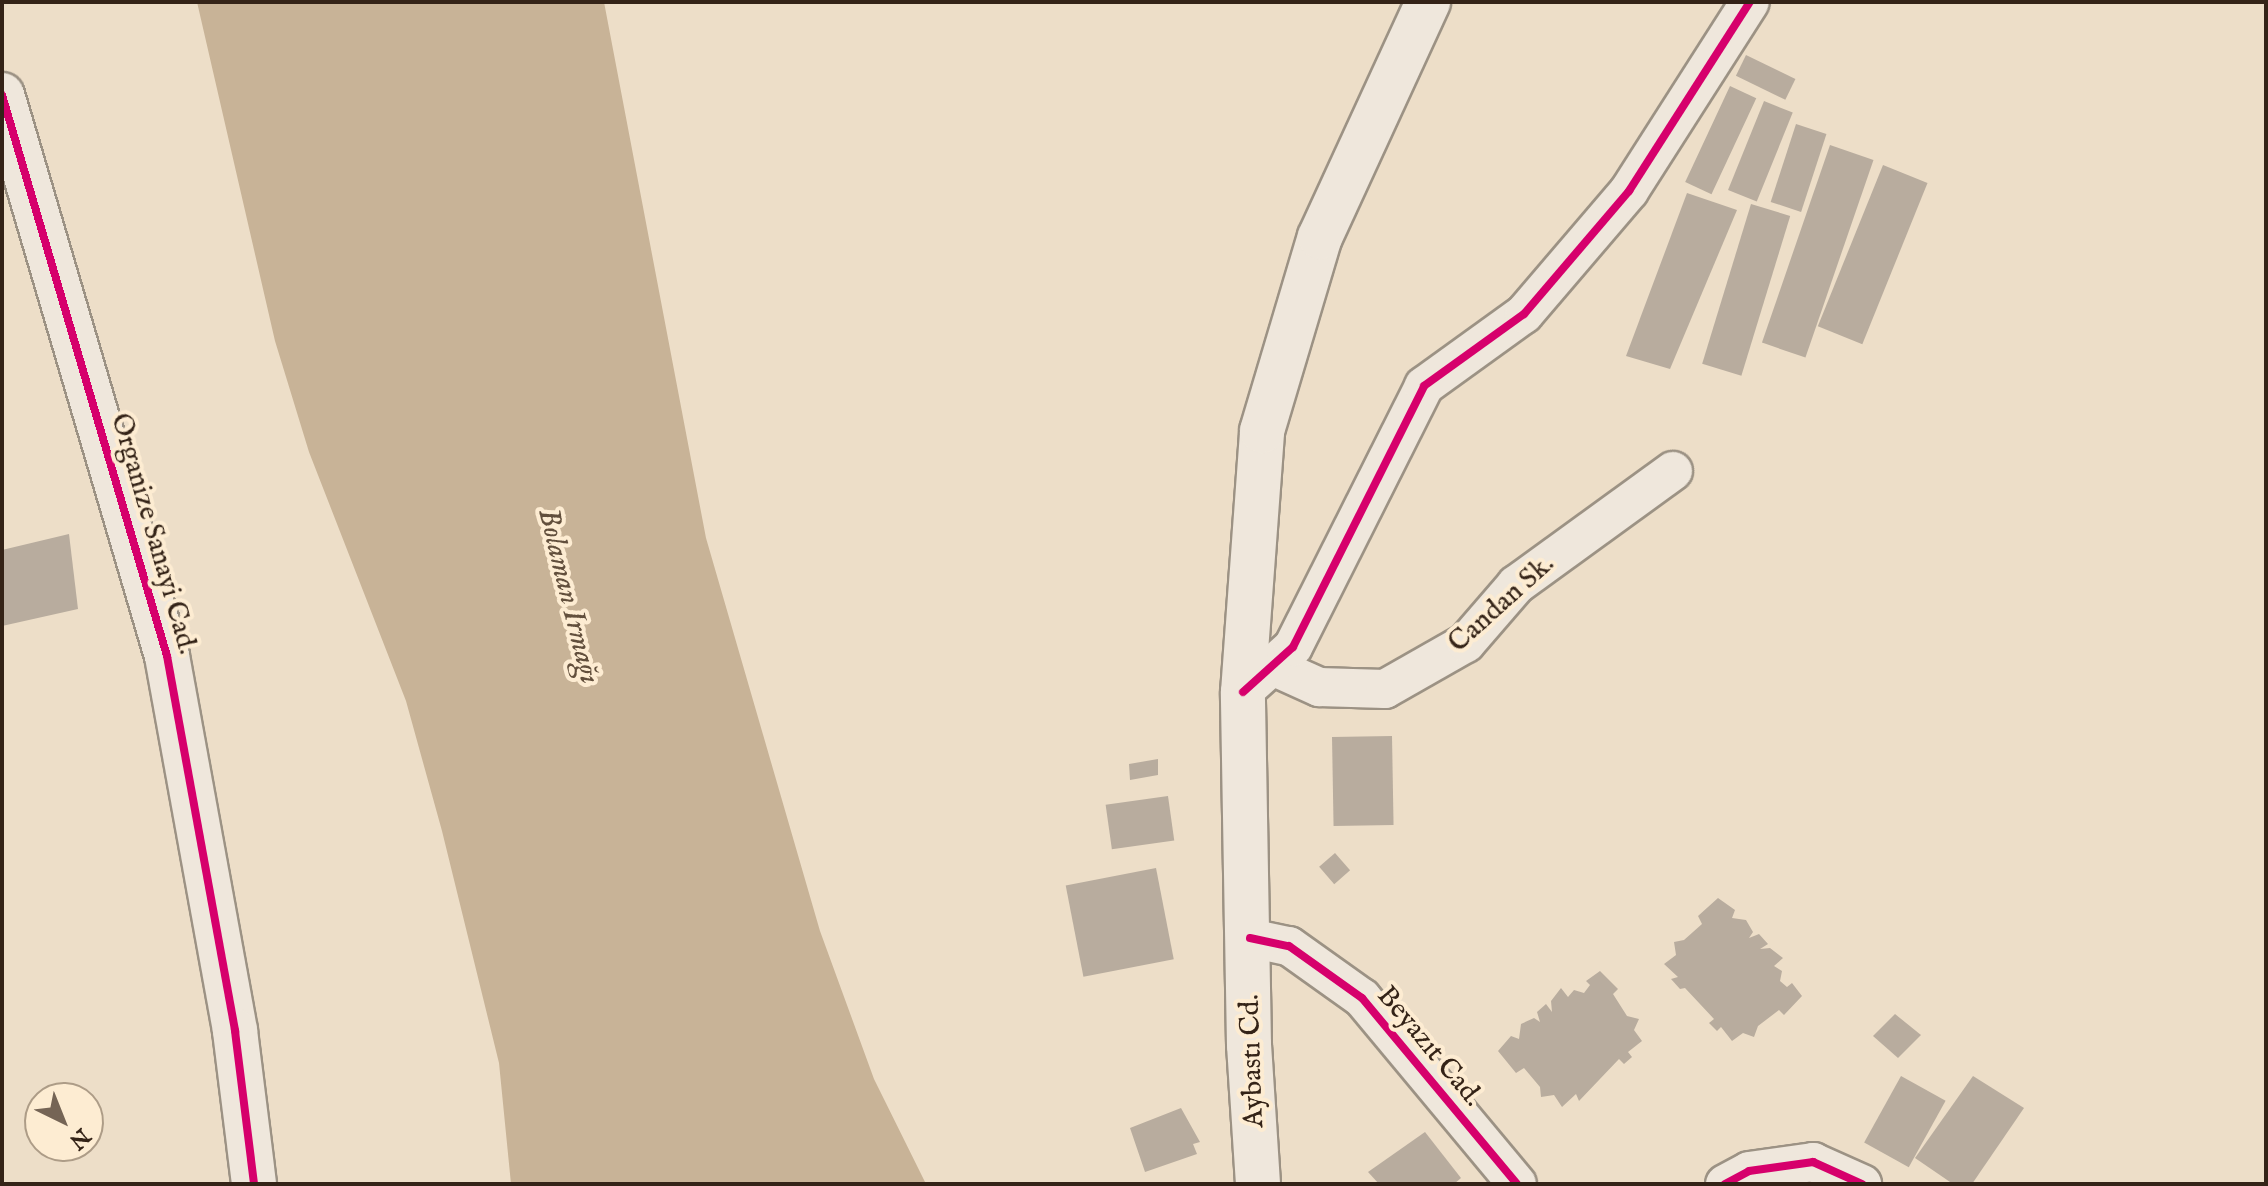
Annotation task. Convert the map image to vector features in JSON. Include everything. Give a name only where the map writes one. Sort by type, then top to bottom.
[{"type":"main road","name":"Aybastı Cd.","points":[[1258,1184],[1249,1045],[1262,431],[1320,237],[1428,2]]},
{"type":"main road","name":"Organize Sanayi Cad.","points":[[2,95],[167,656],[235,1031],[254,1184]]},
{"type":"street","points":[[1257,679],[1293,647],[1424,386],[1524,314],[1629,191],[1750,2]]},
{"type":"street","name":"Candan Sk.","points":[[1257,679],[1319,687],[1385,689],[1466,643],[1516,585],[1673,471]]},
{"type":"street","name":"Beyazıt Cad.","points":[[1250,938],[1289,946],[1362,998],[1517,1184]]},
{"type":"street","points":[[1725,1184],[1749,1171],[1813,1162],[1862,1184]]},
{"type":"water","name":"Bolaman Irmağı","points":[[197,2],[604,2],[706,538],[820,931],[874,1079],[926,1184],[511,1184],[499,1063],[442,831],[406,701],[309,452],[275,341]]},
{"type":"building","points":[[1746,55],[1795,79],[1785,100],[1736,76]]},
{"type":"building","points":[[1730,86],[1756,98],[1711,194],[1685,182]]},
{"type":"building","points":[[1764,101],[1793,113],[1757,202],[1728,190]]},
{"type":"building","points":[[1796,124],[1826,134],[1801,212],[1771,202]]},
{"type":"building","points":[[1830,145],[1873,160],[1805,358],[1762,343]]},
{"type":"building","points":[[1883,165],[1928,183],[1862,344],[1818,326]]},
{"type":"building","points":[[1687,193],[1737,210],[1670,369],[1626,356]]},
{"type":"building","points":[[1751,204],[1790,216],[1741,376],[1702,364]]},
{"type":"building","points":[[69,534],[78,609],[2,626],[2,550]]},
{"type":"building","points":[[1392,736],[1394,825],[1334,826],[1332,737]]},
{"type":"building","points":[[1158,759],[1158,775],[1130,780],[1129,764]]},
{"type":"building","points":[[1168,796],[1174,841],[1112,849],[1106,805]]},
{"type":"building","points":[[1335,853],[1350,870],[1334,884],[1319,867]]},
{"type":"building","points":[[1156,868],[1174,959],[1083,977],[1066,886]]},
{"type":"building","points":[[1718,898],[1735,910],[1732,918],[1746,920],[1753,932],[1749,938],[1759,934],[1768,944],[1760,949],[1770,948],[1783,958],[1774,966],[1782,971],[1780,981],[1787,987],[1792,983],[1802,996],[1784,1015],[1779,1010],[1758,1026],[1754,1037],[1743,1033],[1732,1041],[1721,1027],[1717,1031],[1709,1023],[1714,1019],[1685,988],[1680,989],[1671,979],[1678,977],[1664,964],[1676,955],[1674,942],[1684,940],[1702,924],[1698,916]]},
{"type":"building","points":[[1600,971],[1618,989],[1613,994],[1627,1016],[1639,1019],[1634,1030],[1642,1041],[1628,1052],[1632,1057],[1624,1064],[1619,1059],[1579,1101],[1576,1094],[1562,1107],[1554,1095],[1541,1097],[1540,1087],[1524,1068],[1516,1073],[1498,1051],[1511,1036],[1519,1039],[1521,1024],[1534,1018],[1540,1022],[1537,1012],[1546,1004],[1552,1012],[1551,1001],[1561,988],[1568,997],[1574,990],[1584,993],[1590,985],[1586,981]]},
{"type":"building","points":[[1895,1014],[1921,1035],[1898,1058],[1873,1036]]},
{"type":"building","points":[[1901,1076],[1946,1101],[1909,1167],[1864,1142]]},
{"type":"building","points":[[1973,1076],[2024,1108],[1972,1184],[1953,1184],[1915,1158]]},
{"type":"building","points":[[1181,1108],[1200,1142],[1193,1144],[1197,1154],[1145,1172],[1130,1128]]},
{"type":"building","points":[[1425,1132],[1461,1178],[1454,1184],[1379,1184],[1368,1172]]},
{"type":"cycle path","points":[[1243,692],[1293,647],[1424,386],[1524,314],[1629,191],[1750,2]]},
{"type":"cycle path","points":[[2,95],[167,656],[235,1031],[254,1184]]},
{"type":"cycle path","points":[[1250,938],[1289,946],[1362,998],[1517,1184]]},
{"type":"cycle path","points":[[1725,1184],[1749,1171],[1813,1162],[1862,1184]]}]
